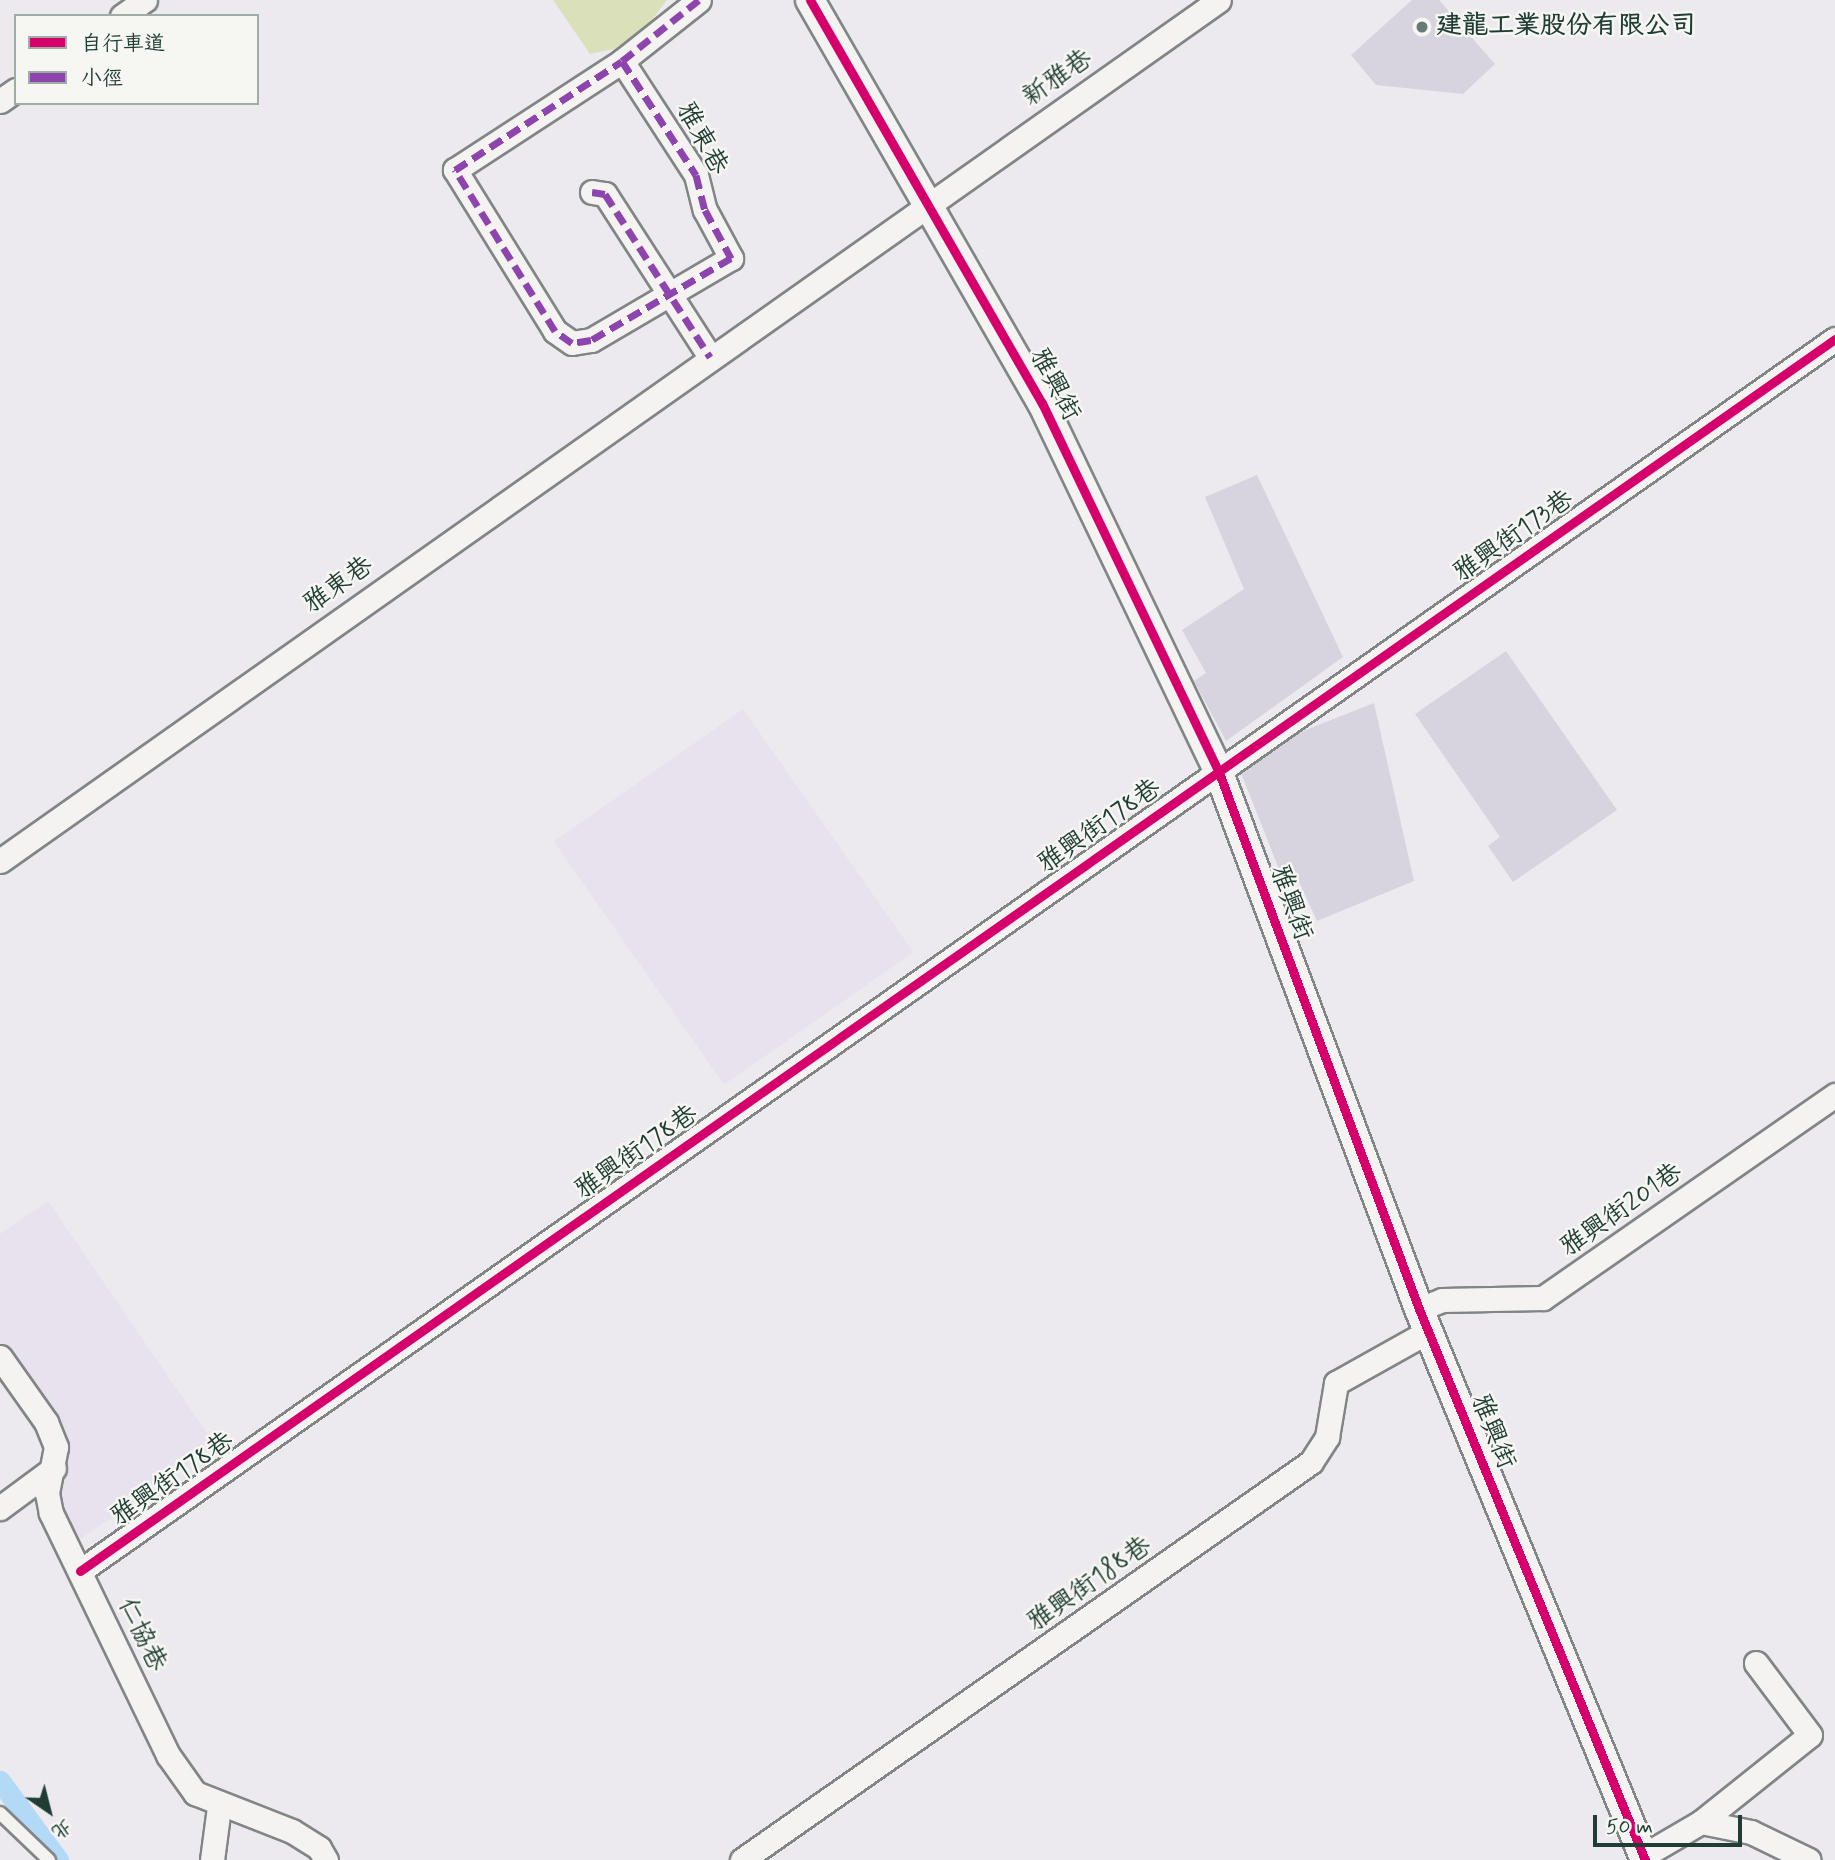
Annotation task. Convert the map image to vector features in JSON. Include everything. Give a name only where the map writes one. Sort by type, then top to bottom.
[{"type":"street","points":[[125,14],[145,0]]},
{"type":"street","name":"雅東巷","points":[[622,61],[696,175],[705,210],[731,258],[581,344],[564,339],[455,178],[455,170],[622,61],[699,0]]},
{"type":"street","name":"雅興街","points":[[810,0],[1042,402],[1218,770],[1424,1320],[1644,1858]]},
{"type":"street","name":"新雅巷","points":[[929,204],[1219,0]]},
{"type":"street","points":[[592,192],[606,194],[710,357]]},
{"type":"street","name":"雅東巷","points":[[0,861],[929,204]]},
{"type":"street","name":"雅興街173巷","points":[[1218,770],[1835,339]]},
{"type":"street","name":"雅興街178巷","points":[[80,1571],[1218,770]]},
{"type":"street","name":"雅興街201巷","points":[[1424,1320],[1442,1300],[1543,1298],[1835,1095]]},
{"type":"street","name":"雅興街188巷","points":[[742,1860],[1311,1462],[1327,1437],[1336,1383],[1424,1320]]},
{"type":"street","name":"仁協巷","points":[[0,1357],[46,1422],[56,1447],[47,1493],[51,1514],[167,1755],[195,1793],[219,1807],[292,1831],[319,1848],[326,1860]]},
{"type":"street","points":[[0,1508],[54,1468]]},
{"type":"street","points":[[1644,1858],[1701,1822],[1810,1735],[1756,1663]]},
{"type":"street","points":[[212,1860],[219,1807]]},
{"type":"street","points":[[1701,1822],[1751,1832],[1809,1860]]},
{"type":"lane","points":[[0,1813],[49,1860]]},
{"type":"shaded area","points":[[743,709],[913,952],[724,1085],[554,841]]},
{"type":"shaded area","points":[[48,1201],[215,1445],[69,1547],[47,1515],[48,1433],[0,1365],[0,1234]]},
{"type":"green space","points":[[553,0],[667,0],[633,45],[590,54]]},
{"type":"building","name":"建龍工業股份有限公司","points":[[1412,0],[1439,0],[1495,64],[1463,94],[1376,85],[1351,55]]},
{"type":"building","points":[[1257,475],[1343,657],[1226,741],[1194,681],[1206,673],[1182,630],[1244,589],[1205,497]]},
{"type":"building","points":[[1506,651],[1617,810],[1513,882],[1488,846],[1500,837],[1415,714]]},
{"type":"building","points":[[1374,703],[1414,881],[1317,921],[1299,882],[1286,887],[1241,773],[1298,733]]},
{"type":"waterway","points":[[0,1781],[58,1860]]},
{"type":"marked path","points":[[622,61],[696,175],[705,210],[731,258],[591,340],[572,343],[555,331],[455,170],[622,61],[699,0]]},
{"type":"marked path","points":[[592,192],[605,194],[710,357]]},
{"type":"cycle path","points":[[810,0],[1042,403],[1218,770],[1419,1309],[1645,1860]]},
{"type":"cycle path","points":[[80,1571],[1835,339]]},
{"type":"place","name":"建龍工業股份有限公司","points":[[1422,27]]}]
